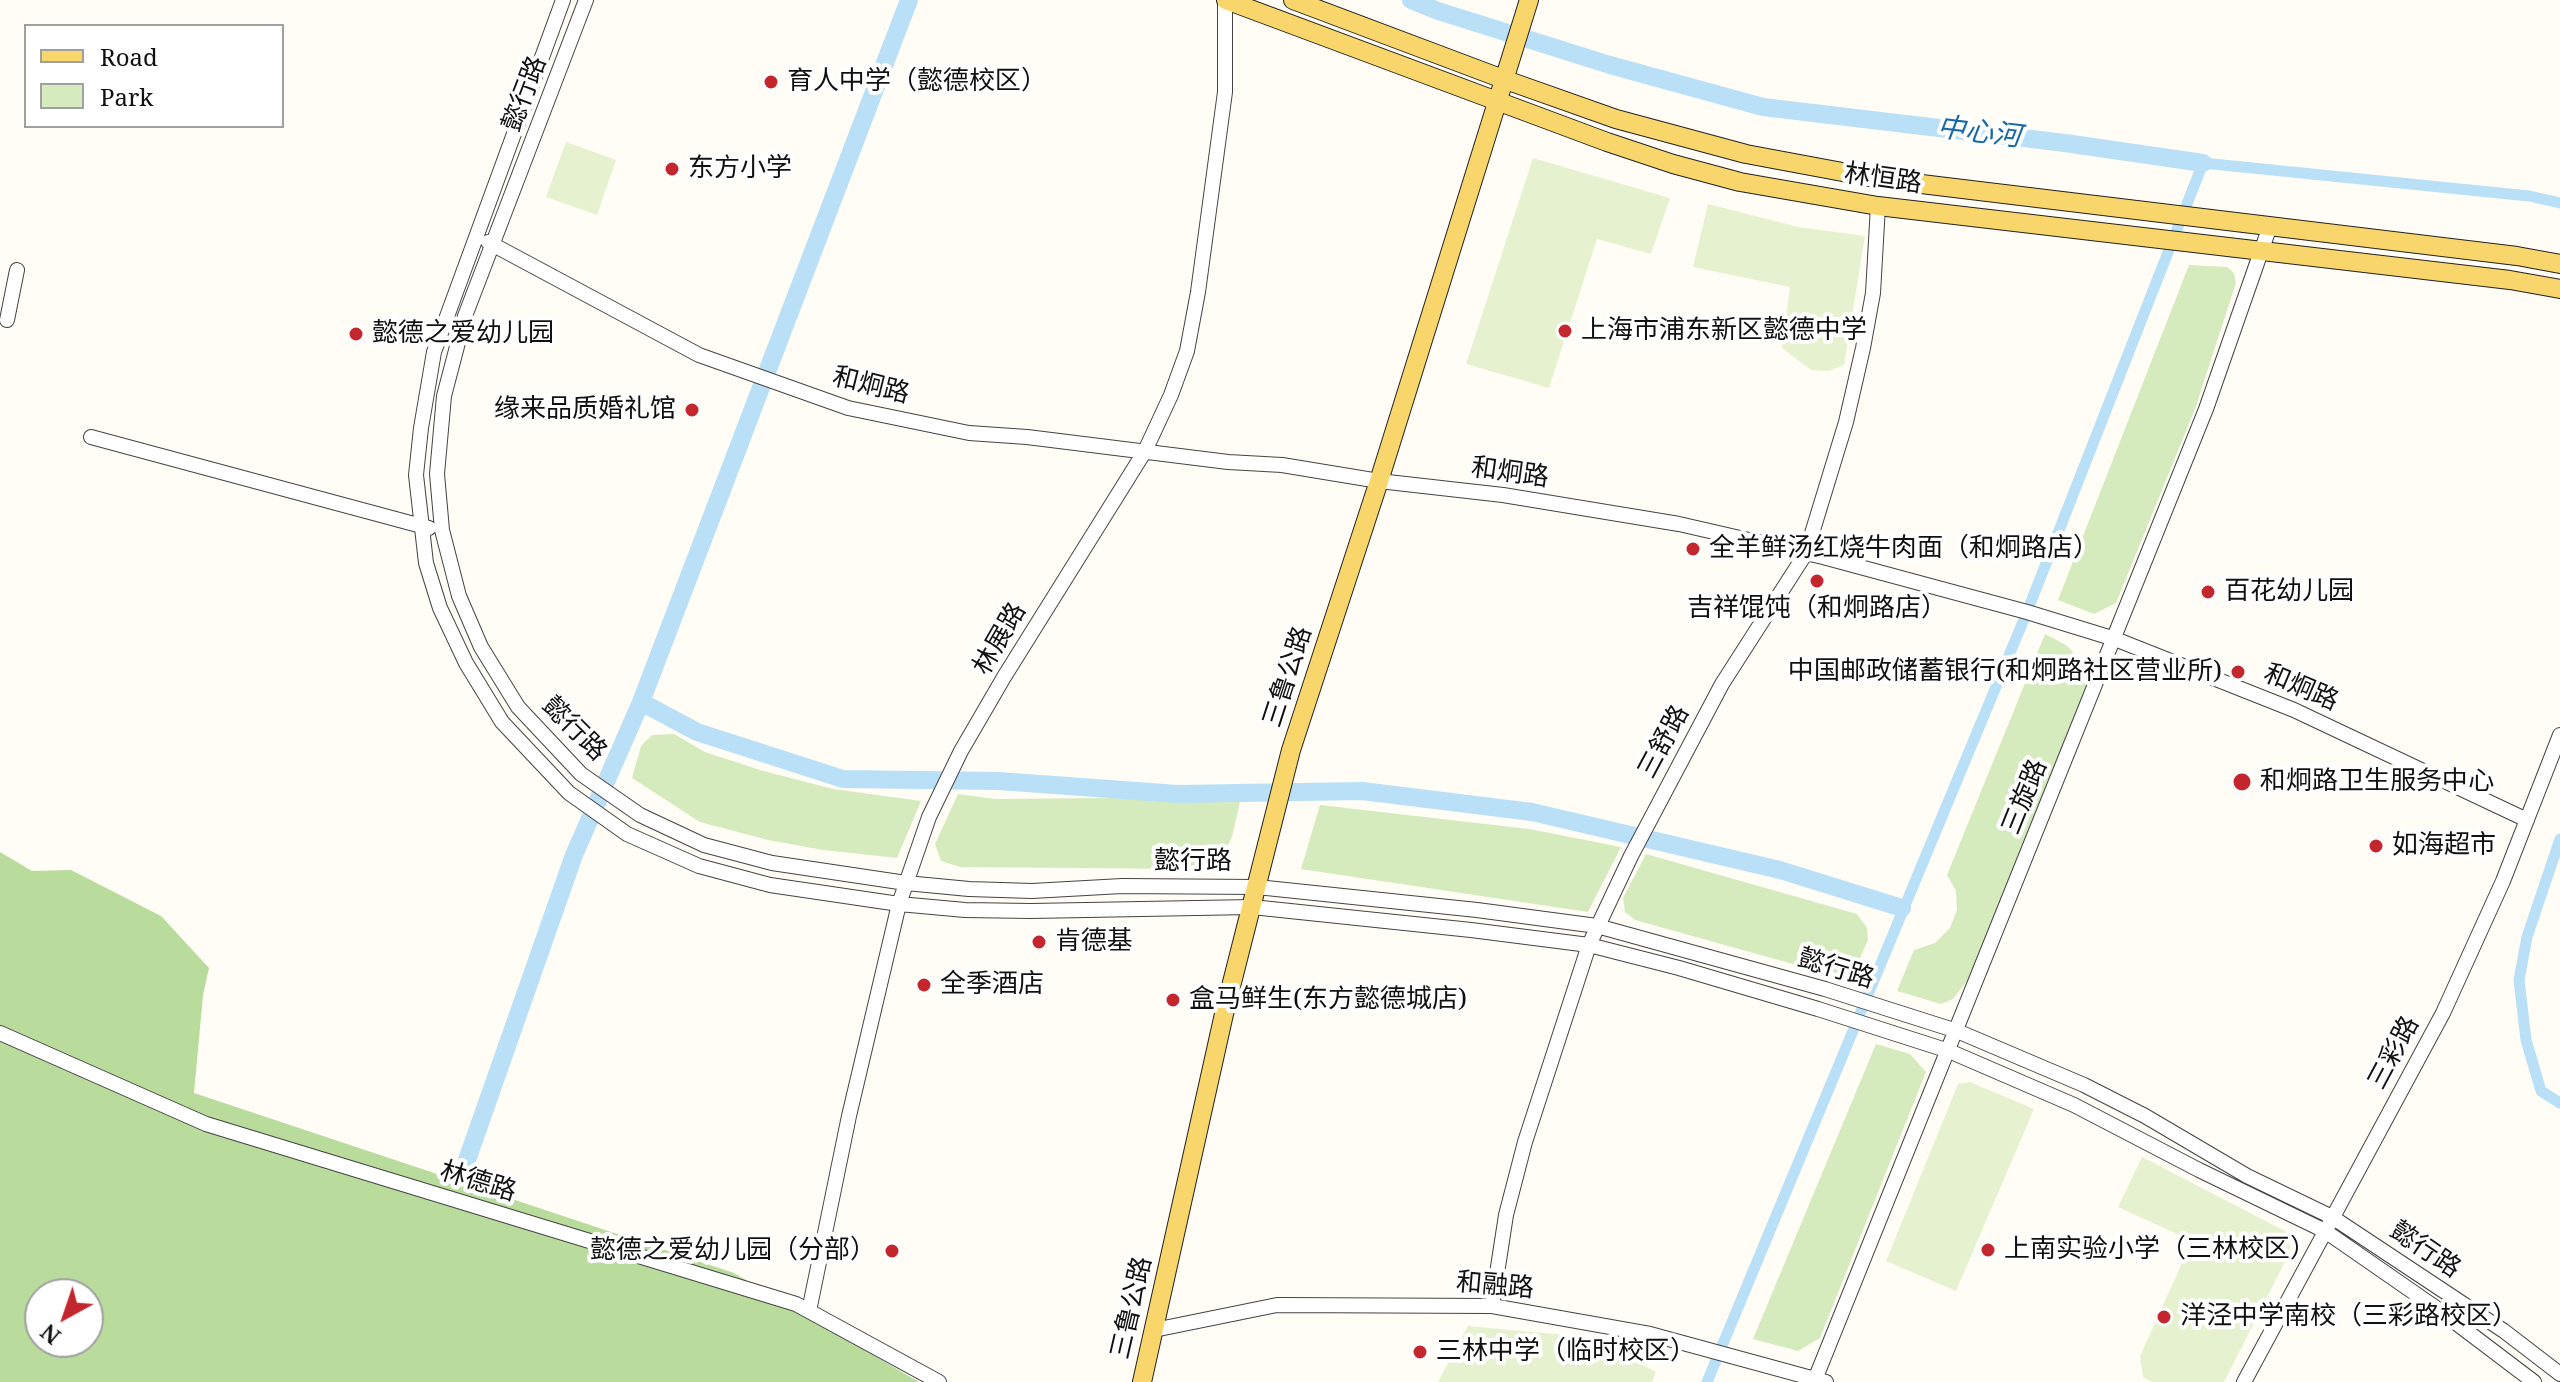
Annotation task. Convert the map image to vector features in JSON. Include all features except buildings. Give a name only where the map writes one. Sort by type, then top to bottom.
[{"type":"main road","name":"林恒路","points":[[1225,0],[1495,102],[1673,164],[1740,182],[1878,206],[2510,280],[2560,289]]},
{"type":"main road","name":"林恒路","points":[[1293,0],[1505,72],[1629,123],[1746,154],[1880,179],[2517,256],[2560,264]]},
{"type":"main road","name":"三鲁公路","points":[[1142,1382],[1186,1178],[1294,741],[1379,481],[1526,8]]},
{"type":"street","name":"懿行路","points":[[563,0],[434,352],[416,475],[426,563],[440,608],[466,663],[502,722],[569,793],[627,834],[699,866],[756,881],[899,904],[965,910],[1031,911],[1252,907],[1589,945],[1679,968],[1949,1051],[2074,1105],[2199,1170],[2329,1224],[2534,1382]]},
{"type":"street","name":"懿行路","points":[[586,0],[465,316],[444,396],[437,474],[442,530],[459,596],[481,647],[518,707],[581,774],[640,815],[704,845],[772,863],[906,883],[1032,891],[1122,886],[1257,887],[1477,910],[1597,926],[1825,989],[1957,1031],[2084,1085],[2193,1142],[2504,1331],[2560,1374]]},
{"type":"street","name":"林展路","points":[[809,1311],[849,1116],[899,904],[929,817],[961,751],[1145,451],[1187,351],[1225,92],[1225,0]]},
{"type":"street","name":"三舒路","points":[[1492,1306],[1506,1215],[1525,1142],[1589,945],[1631,856],[1722,684],[1806,553],[1846,422],[1863,348],[1873,293],[1878,206]]},
{"type":"street","name":"三旋路","points":[[1819,1381],[2206,409],[2270,226]]},
{"type":"street","name":"和炯路","points":[[476,235],[699,355],[848,408],[969,433],[1027,437],[1228,462],[1282,465],[1379,481],[1503,495],[1679,524],[1806,553],[2115,639],[2294,710],[2527,820]]},
{"type":"street","points":[[7,320],[17,270]]},
{"type":"street","points":[[91,437],[442,530]]},
{"type":"street","name":"三彩路","points":[[2244,1382],[2443,1013],[2503,881],[2560,735]]},
{"type":"street","name":"林德路","points":[[0,1033],[206,1124],[796,1304],[939,1382]]},
{"type":"street","name":"和融路","points":[[1154,1330],[1277,1305],[1492,1306],[1650,1334],[1819,1381]]},
{"type":"green space","points":[[566,142],[616,160],[597,215],[546,197]]},
{"type":"green space","points":[[1533,158],[1670,198],[1651,254],[1597,239],[1549,388],[1466,364]]},
{"type":"green space","points":[[1708,204],[1798,227],[1865,236],[1844,365],[1828,371],[1811,370],[1782,348],[1790,287],[1693,267]]},
{"type":"green space","points":[[2189,265],[2227,267],[2234,273],[2236,283],[2195,409],[2116,603],[2094,614],[2058,600]]},
{"type":"green space","points":[[2045,634],[2066,645],[2083,663],[2090,677],[1969,978],[1953,999],[1941,1004],[1897,991],[1914,950],[1935,943],[1950,928],[1957,910],[1956,891],[1947,875]]},
{"type":"green space","points":[[674,734],[705,752],[760,770],[833,789],[921,801],[897,858],[768,840],[700,822],[632,778],[641,746],[652,735]]},
{"type":"green space","points":[[958,794],[995,799],[1241,797],[1232,837],[1221,858],[1190,869],[960,867],[941,861],[935,844]]},
{"type":"green space","points":[[1320,805],[1529,829],[1621,847],[1588,912],[1301,869]]},
{"type":"green space","points":[[0,852],[32,871],[71,870],[161,916],[209,968],[203,995],[194,1093],[734,1273],[919,1382],[0,1382]]},
{"type":"green space","points":[[1646,854],[1857,914],[1867,928],[1868,940],[1850,980],[1635,920],[1625,912],[1623,898]]},
{"type":"green space","points":[[1876,1044],[1910,1054],[1926,1072],[1820,1338],[1798,1351],[1753,1339]]},
{"type":"green space","points":[[1970,1082],[2034,1109],[1956,1291],[1886,1261],[1958,1084]]},
{"type":"green space","points":[[2142,1157],[2285,1231],[2290,1247],[2287,1258],[2224,1382],[2152,1382],[2143,1377],[2140,1356],[2192,1241],[2118,1207]]},
{"type":"green space","points":[[1468,1326],[1576,1336],[1616,1350],[1656,1372],[1652,1382],[1438,1382]]},
{"type":"waterway","points":[[467,1160],[574,855],[641,702],[909,0]]},
{"type":"waterway","name":"中心河","points":[[1411,0],[1610,65],[1763,107],[2065,143],[2203,163]]},
{"type":"waterway","points":[[1707,1382],[2027,612],[2203,163],[2529,196],[2560,203]]},
{"type":"waterway","points":[[641,702],[697,732],[843,779],[999,781],[1178,794],[1362,791],[1532,812],[1780,870],[1902,908]]},
{"type":"waterway","points":[[2560,839],[2527,937],[2519,980],[2526,1040],[2541,1091],[2560,1103]]},
{"type":"place","name":"育人中学（懿德校区）","points":[[771,82]]},
{"type":"place","name":"东方小学","points":[[672,169]]},
{"type":"place","name":"上海市浦东新区懿德中学","points":[[1565,331]]},
{"type":"place","name":"懿德之爱幼儿园","points":[[356,334]]},
{"type":"place","name":"缘来品质婚礼馆","points":[[692,410]]},
{"type":"place","name":"全羊鲜汤红烧牛肉面（和炯路店）","points":[[1693,549]]},
{"type":"place","name":"吉祥馄饨（和炯路店）","points":[[1817,581]]},
{"type":"place","name":"百花幼儿园","points":[[2208,592]]},
{"type":"place","name":"中国邮政储蓄银行(和炯路社区营业所)","points":[[2238,672]]},
{"type":"place","name":"和炯路卫生服务中心","points":[[2242,782]]},
{"type":"place","name":"如海超市","points":[[2376,846]]},
{"type":"place","name":"肯德基","points":[[1039,942]]},
{"type":"place","name":"全季酒店","points":[[924,985]]},
{"type":"place","name":"盒马鲜生(东方懿德城店)","points":[[1173,1000]]},
{"type":"place","name":"上南实验小学（三林校区）","points":[[1988,1250]]},
{"type":"place","name":"懿德之爱幼儿园（分部）","points":[[892,1251]]},
{"type":"place","name":"洋泾中学南校（三彩路校区）","points":[[2164,1317]]},
{"type":"place","name":"三林中学（临时校区）","points":[[1420,1352]]}]
